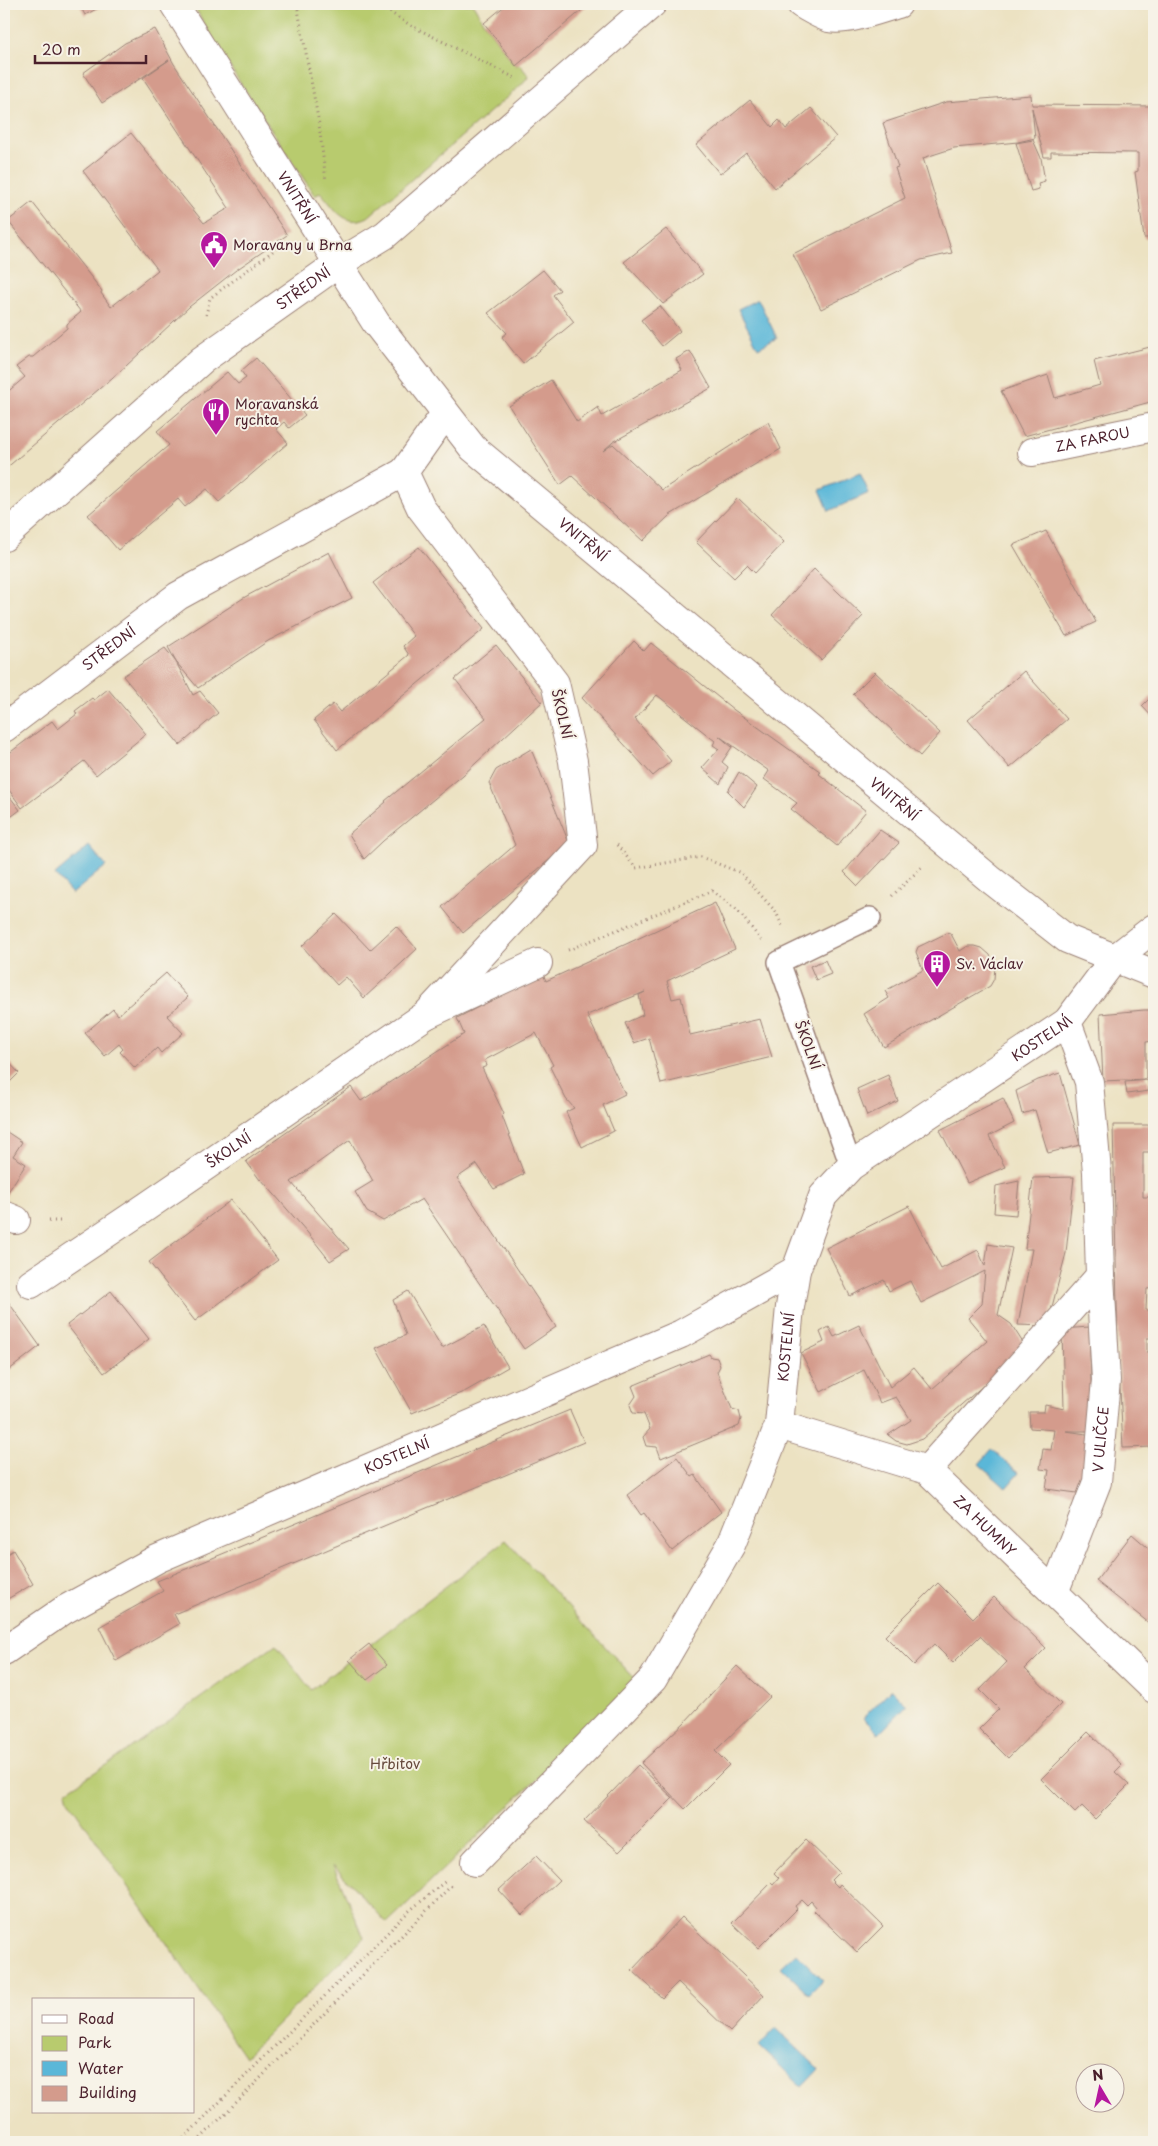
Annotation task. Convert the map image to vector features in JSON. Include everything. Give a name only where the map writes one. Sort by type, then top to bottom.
[{"type":"street","name":"VNITŘNÍ","points":[[174,4],[376,323],[472,448],[947,843],[1067,939],[1154,974]]},
{"type":"street","name":"STŘEDNÍ","points":[[4,538],[202,360],[339,263],[386,235],[652,4]]},
{"type":"street","points":[[801,4],[814,12],[830,18],[862,14],[898,4]]},
{"type":"street","points":[[404,472],[445,414]]},
{"type":"street","name":"ZA FAROU","points":[[1032,452],[1154,427]]},
{"type":"street","name":"STŘEDNÍ","points":[[4,728],[178,596],[404,472]]},
{"type":"street","name":"ŠKOLNÍ","points":[[404,472],[421,508],[555,683],[573,761],[583,845],[426,1015]]},
{"type":"street","name":"KOSTELNÍ","points":[[475,1862],[654,1679],[731,1544],[779,1425],[790,1307],[796,1270],[824,1196],[851,1166],[1067,1022],[1114,959],[1154,928]]},
{"type":"street","name":"ŠKOLNÍ","points":[[31,1284],[426,1015],[538,962]]},
{"type":"street","name":"V ULIČCE","points":[[1054,1593],[1097,1482],[1106,1380],[1097,1172],[1089,1082],[1067,1022]]},
{"type":"street","name":"KOSTELNÍ","points":[[4,1651],[64,1610],[157,1559],[681,1334],[796,1270]]},
{"type":"street","points":[[927,1470],[1100,1276]]},
{"type":"street","name":"ZA HUMNY","points":[[779,1425],[927,1470],[1154,1689]]},
{"type":"lane","points":[[787,958],[870,918]]},
{"type":"lane","name":"ŠKOLNÍ","points":[[787,958],[851,1166]]},
{"type":"path","points":[[297,4],[319,124],[326,176],[325,184]]},
{"type":"path","points":[[377,4],[410,25],[520,80]]},
{"type":"path","points":[[204,322],[210,298],[288,240]]},
{"type":"path","points":[[579,814],[601,828],[636,868],[701,857],[741,873],[776,912],[787,958]]},
{"type":"path","points":[[870,918],[947,843]]},
{"type":"path","points":[[538,962],[712,890],[738,911],[787,958]]},
{"type":"path","points":[[180,2142],[408,1912],[444,1881],[475,1862]]},
{"type":"path","points":[[197,2142],[475,1862]]},
{"type":"green space","points":[[193,4],[473,4],[484,23],[516,66],[519,64],[529,76],[519,87],[368,217],[352,220],[340,215],[320,192],[315,196],[220,52]]},
{"type":"green space","name":"Hřbitov","points":[[506,1540],[638,1682],[387,1923],[333,1865],[364,1938],[245,2057],[68,1800],[66,1791],[112,1761],[276,1644],[311,1690]]},
{"type":"water","points":[[758,299],[777,338],[758,348],[738,309]]},
{"type":"water","points":[[860,473],[869,493],[829,511],[820,490]]},
{"type":"water","points":[[89,846],[106,866],[72,894],[55,875]]},
{"type":"water","points":[[992,1449],[1019,1473],[1006,1488],[979,1464]]},
{"type":"water","points":[[891,1689],[907,1705],[879,1734],[863,1718]]},
{"type":"water","points":[[796,1953],[823,1980],[809,1994],[781,1967]]},
{"type":"water","points":[[776,2028],[819,2069],[802,2087],[759,2046]]},
{"type":"building","points":[[79,4],[106,4],[85,15]]},
{"type":"building","points":[[507,4],[589,4],[516,66],[484,23]]},
{"type":"building","points":[[155,29],[174,64],[287,235],[236,270],[189,307],[126,366],[4,470],[4,395],[25,377],[16,367],[29,357],[33,357],[67,328],[67,324],[81,312],[8,221],[32,202],[102,291],[101,293],[111,307],[158,270],[83,171],[131,133],[204,223],[229,208],[143,78],[169,60],[102,103],[83,73],[125,43]]},
{"type":"building","points":[[1031,95],[1032,105],[1154,106],[1154,238],[1144,238],[1135,172],[1138,171],[1138,153],[1051,152],[1051,157],[1044,157],[1032,108],[1035,138],[1018,142],[954,148],[923,158],[952,253],[921,260],[821,309],[793,254],[905,198],[895,168],[898,167],[883,123],[946,102]]},
{"type":"building","points":[[750,100],[772,127],[779,120],[786,129],[811,108],[836,137],[775,188],[746,153],[720,174],[696,145]]},
{"type":"building","points":[[1033,140],[1041,158],[1045,181],[1038,183],[1039,189],[1031,191],[1016,143]]},
{"type":"building","points":[[666,229],[703,274],[663,304],[624,262]]},
{"type":"building","points":[[543,270],[560,290],[553,295],[574,322],[523,364],[502,337],[507,333],[488,313]]},
{"type":"building","points":[[660,306],[680,331],[662,346],[641,320]]},
{"type":"building","points":[[1154,346],[1154,401],[1024,436],[1001,391],[1048,375],[1055,398],[1100,385],[1094,361]]},
{"type":"building","points":[[690,351],[711,388],[613,442],[603,451],[613,444],[662,490],[768,422],[781,449],[670,515],[643,541],[572,476],[560,485],[509,406],[551,380],[577,422],[598,407],[602,416],[682,370],[676,359]]},
{"type":"building","points":[[256,358],[305,415],[289,428],[284,422],[276,429],[288,443],[219,502],[207,489],[185,507],[178,499],[118,550],[88,515],[169,445],[157,431],[227,372],[238,384],[246,378],[241,371]]},
{"type":"building","points":[[738,498],[784,542],[755,573],[747,565],[734,578],[696,542]]},
{"type":"building","points":[[1046,531],[1096,622],[1066,636],[1013,545]]},
{"type":"building","points":[[419,547],[484,629],[337,750],[314,720],[333,704],[340,712],[409,655],[403,646],[414,636],[373,583]]},
{"type":"building","points":[[329,552],[352,598],[268,641],[198,688],[176,662],[168,647],[245,597]]},
{"type":"building","points":[[814,569],[863,616],[821,660],[772,615]]},
{"type":"building","points":[[634,641],[644,651],[651,643],[734,710],[821,772],[819,774],[866,811],[837,846],[791,809],[797,803],[764,779],[769,771],[719,736],[732,747],[722,762],[728,767],[720,784],[702,768],[719,749],[713,745],[715,741],[657,695],[635,719],[671,761],[653,776],[582,698]]},
{"type":"building","points":[[496,645],[542,702],[463,775],[364,859],[349,834],[385,801],[486,718],[455,679]]},
{"type":"building","points":[[165,648],[176,662],[193,695],[200,691],[218,713],[180,745],[123,676]]},
{"type":"building","points":[[1024,671],[1067,719],[1010,768],[968,720]]},
{"type":"building","points":[[875,672],[940,733],[920,756],[853,694]]},
{"type":"building","points":[[108,689],[146,734],[96,775],[84,761],[22,808],[4,783],[4,757],[52,721],[58,729],[77,714],[75,711]]},
{"type":"building","points":[[1151,697],[1154,700],[1154,719],[1142,706]]},
{"type":"building","points":[[531,749],[569,843],[463,933],[442,907],[515,845],[489,783],[496,770]]},
{"type":"building","points":[[739,772],[757,787],[744,807],[728,791]]},
{"type":"building","points":[[4,789],[20,810],[4,822]]},
{"type":"building","points":[[880,830],[899,843],[858,886],[844,872]]},
{"type":"building","points":[[715,903],[735,949],[667,981],[672,999],[681,997],[690,1035],[760,1019],[772,1057],[661,1084],[649,1038],[634,1043],[625,1023],[643,1015],[639,995],[645,992],[587,1015],[625,1094],[603,1105],[614,1131],[582,1147],[566,1112],[574,1108],[566,1099],[550,1067],[553,1065],[536,1033],[485,1060],[487,1066],[482,1068],[504,1114],[502,1116],[524,1174],[494,1189],[477,1164],[457,1178],[556,1327],[524,1349],[422,1199],[383,1221],[367,1212],[355,1192],[373,1181],[350,1140],[291,1182],[349,1249],[330,1261],[307,1232],[260,1180],[246,1161],[351,1087],[361,1101],[464,1034],[457,1018],[543,974],[546,981]]},
{"type":"building","points":[[336,914],[370,950],[396,926],[417,949],[364,998],[346,977],[337,985],[302,946]]},
{"type":"building","name":"Sv. Václav","points":[[947,933],[951,934],[960,951],[968,946],[975,946],[982,948],[990,955],[995,966],[994,979],[990,986],[884,1047],[864,1014],[889,998],[885,991],[923,970],[916,952],[918,947]]},
{"type":"building","points":[[825,960],[831,974],[816,980],[810,966]]},
{"type":"building","points":[[166,973],[188,997],[167,1016],[183,1033],[161,1053],[157,1048],[135,1068],[120,1052],[123,1049],[119,1044],[105,1056],[85,1033],[113,1009],[118,1015]]},
{"type":"building","points":[[1154,1010],[1154,1041],[1146,1042],[1146,1079],[1103,1081],[1100,1014]]},
{"type":"building","points":[[4,1057],[19,1073],[4,1088]]},
{"type":"building","points":[[1151,1071],[1154,1071],[1154,1121],[1151,1121]]},
{"type":"building","points":[[1060,1073],[1080,1145],[1048,1153],[1035,1110],[1022,1114],[1016,1091],[1038,1080]]},
{"type":"building","points":[[888,1075],[898,1101],[867,1116],[857,1089]]},
{"type":"building","points":[[1148,1080],[1149,1091],[1127,1094],[1125,1082]]},
{"type":"building","points":[[1003,1098],[1014,1123],[989,1136],[1005,1167],[967,1183],[940,1130]]},
{"type":"building","points":[[1113,1125],[1154,1125],[1154,1152],[1143,1152],[1143,1197],[1154,1197],[1154,1288],[1147,1289],[1146,1310],[1154,1310],[1154,1338],[1147,1338],[1147,1352],[1154,1352],[1153,1447],[1123,1448],[1118,1350]]},
{"type":"building","points":[[4,1130],[22,1142],[13,1156],[26,1164],[4,1198]]},
{"type":"building","points":[[1074,1177],[1066,1253],[1047,1326],[1018,1325],[1032,1249],[1025,1249],[1033,1178]]},
{"type":"building","points":[[1019,1181],[1016,1215],[994,1213],[996,1186]]},
{"type":"building","points":[[231,1200],[278,1260],[195,1321],[149,1262]]},
{"type":"building","points":[[909,1206],[941,1269],[978,1250],[985,1266],[988,1244],[1012,1248],[998,1315],[1011,1324],[1025,1346],[993,1377],[922,1439],[907,1444],[896,1441],[888,1435],[911,1420],[896,1397],[880,1403],[864,1370],[821,1392],[801,1353],[824,1342],[820,1332],[829,1327],[834,1337],[859,1325],[890,1387],[914,1367],[932,1389],[987,1341],[968,1318],[982,1304],[985,1271],[921,1303],[910,1281],[889,1291],[884,1280],[850,1296],[826,1248]]},
{"type":"building","points":[[111,1291],[149,1339],[104,1373],[67,1325]]},
{"type":"building","points":[[408,1291],[442,1348],[484,1326],[508,1367],[466,1391],[412,1413],[376,1348],[406,1335],[393,1300]]},
{"type":"building","points":[[4,1296],[40,1346],[4,1374]]},
{"type":"building","points":[[1089,1327],[1093,1431],[1066,1431],[1093,1435],[1085,1494],[1046,1489],[1049,1470],[1040,1469],[1043,1449],[1051,1450],[1054,1430],[1030,1428],[1029,1412],[1044,1412],[1045,1405],[1064,1409],[1062,1329]]},
{"type":"building","points":[[709,1354],[711,1357],[717,1358],[720,1366],[717,1372],[732,1409],[739,1411],[741,1419],[739,1426],[661,1458],[657,1447],[646,1446],[643,1437],[650,1429],[644,1414],[633,1413],[630,1405],[636,1396],[632,1386]]},
{"type":"building","points":[[570,1410],[584,1442],[174,1614],[179,1624],[116,1661],[99,1627],[163,1591],[157,1581]]},
{"type":"building","points":[[677,1457],[692,1477],[695,1475],[721,1512],[672,1551],[644,1513],[641,1515],[627,1495]]},
{"type":"building","points":[[1132,1534],[1154,1553],[1154,1588],[1151,1592],[1154,1595],[1154,1627],[1096,1581]]},
{"type":"building","points":[[13,1550],[33,1584],[4,1601],[4,1556]]},
{"type":"building","points":[[938,1583],[973,1618],[994,1597],[1046,1648],[1025,1669],[1061,1704],[1008,1758],[979,1729],[999,1709],[980,1690],[1007,1662],[980,1636],[953,1663],[934,1644],[914,1665],[885,1636]]},
{"type":"building","points":[[369,1644],[387,1665],[367,1680],[349,1660]]},
{"type":"building","points":[[737,1666],[770,1697],[715,1751],[729,1765],[685,1809],[641,1763],[684,1723]]},
{"type":"building","points":[[1088,1732],[1122,1765],[1115,1772],[1129,1785],[1095,1819],[1082,1806],[1075,1813],[1041,1779]]},
{"type":"building","points":[[638,1765],[673,1798],[619,1852],[584,1821]]},
{"type":"building","points":[[806,1840],[839,1872],[831,1880],[838,1887],[840,1884],[883,1926],[857,1952],[814,1911],[817,1908],[811,1901],[807,1905],[802,1900],[795,1906],[797,1909],[758,1948],[732,1923],[771,1883],[773,1885],[779,1878],[774,1873]]},
{"type":"building","points":[[536,1856],[559,1880],[522,1915],[499,1890]]},
{"type":"building","points":[[682,1917],[764,1995],[730,2032],[678,1982],[662,1998],[632,1970]]},
{"type":"place","name":"Moravany u Brna","points":[[214,269]]},
{"type":"place","name":"Moravanská rychta","points":[[216,436]]},
{"type":"place","name":"Sv. Václav","points":[[937,988]]}]
